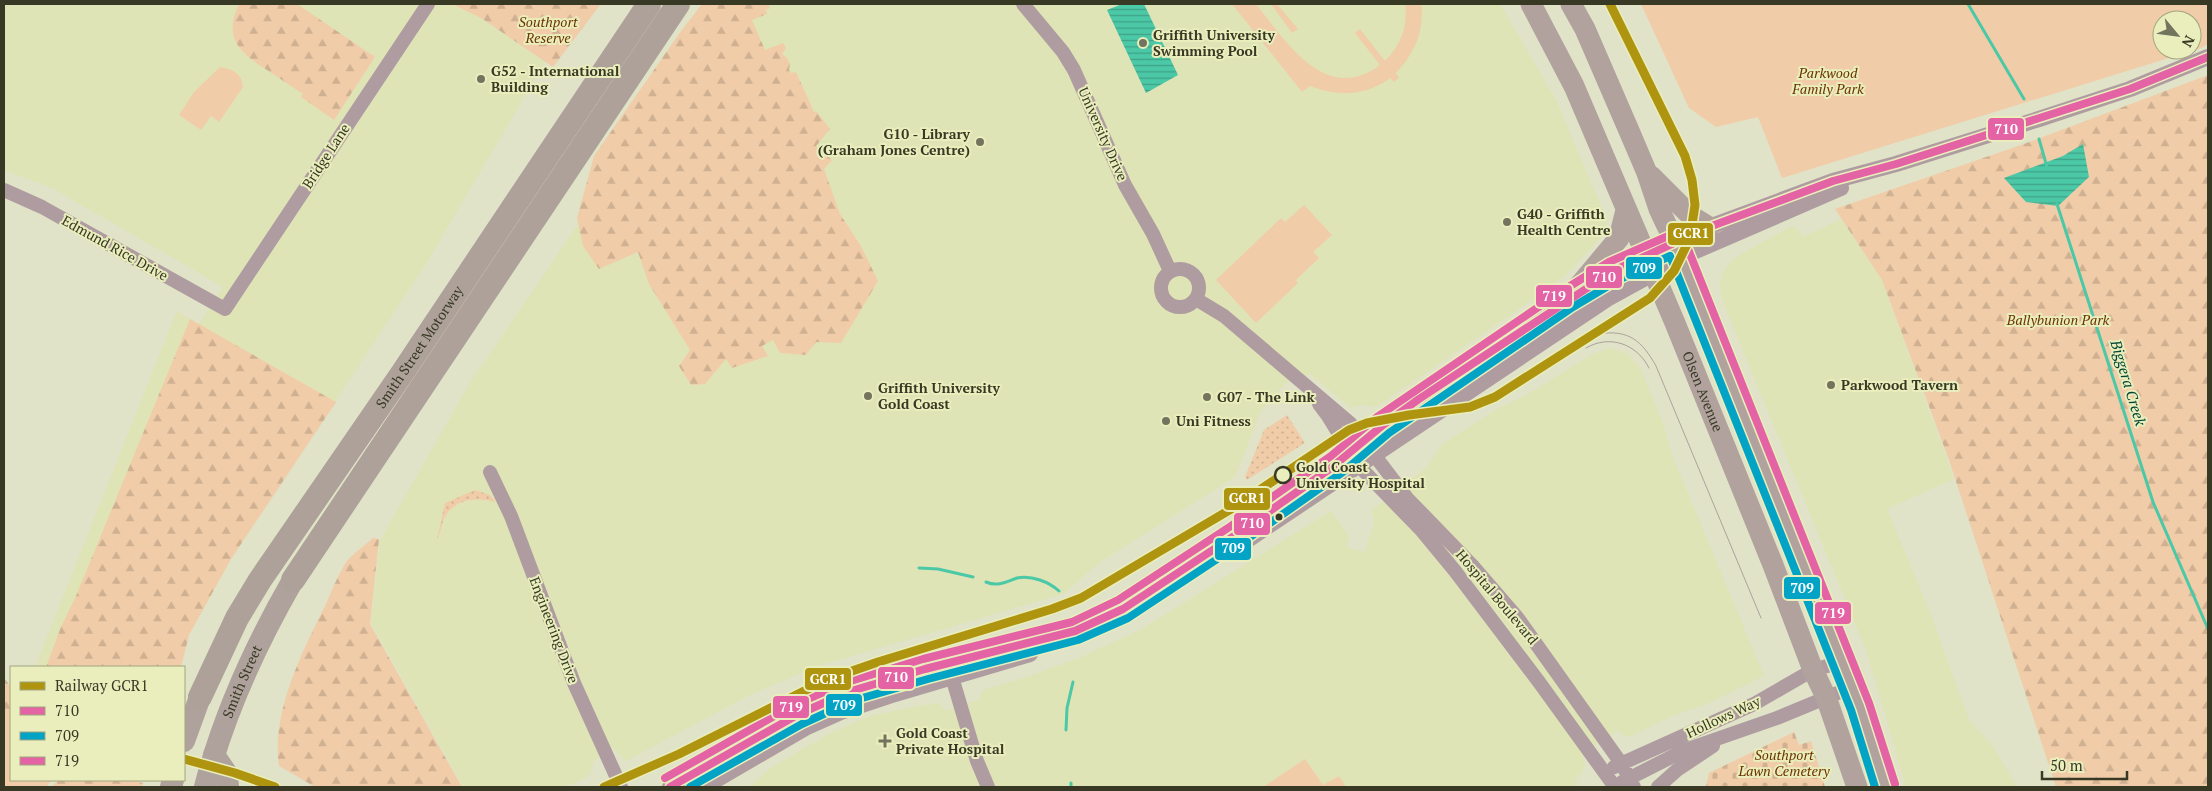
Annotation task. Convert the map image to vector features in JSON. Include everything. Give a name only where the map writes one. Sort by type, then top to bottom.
[{"type":"highway","name":"Smith Street Motorway","points":[[200,697],[237,618],[260,580],[401,375],[649,4]]},
{"type":"highway","name":"Smith Street Motorway","points":[[293,580],[678,4]]},
{"type":"highway","points":[[654,42],[691,4]]},
{"type":"highway","name":"Smith Street","points":[[205,787],[228,714],[250,661],[293,580]]},
{"type":"highway","points":[[185,738],[200,697]]},
{"type":"highway","points":[[214,755],[227,774],[228,787]]},
{"type":"main road","name":"Olsen Avenue","points":[[1531,4],[1574,86],[1650,265],[1826,697],[1857,787]]},
{"type":"main road","name":"Olsen Avenue","points":[[1571,4],[1585,29],[1678,250],[1852,687],[1885,787]]},
{"type":"main road","points":[[1647,173],[1691,216],[1709,227]]},
{"type":"main road","points":[[1568,299],[1619,238],[1626,210]]},
{"type":"street","name":"Bridge Lane","points":[[225,309],[428,4]]},
{"type":"street","name":"University Drive","points":[[1023,4],[1063,52],[1074,70],[1125,185],[1154,234],[1170,271]]},
{"type":"street","points":[[1678,250],[1709,227],[1832,181],[1896,164],[2130,89],[2208,57]]},
{"type":"street","points":[[2130,89],[2176,80],[2208,68]]},
{"type":"street","points":[[670,787],[797,715],[864,686],[950,671],[1069,643],[1123,621],[1354,459],[1373,455],[1588,311],[1650,265],[1678,250],[1896,164]]},
{"type":"street","name":"Edmund Rice Drive","points":[[4,190],[42,206],[225,309]]},
{"type":"street","points":[[1354,459],[1363,441],[1419,399],[1568,299],[1613,271],[1650,265]]},
{"type":"street","points":[[1183,269],[1194,275],[1199,287],[1196,299],[1192,304],[1180,308],[1168,304],[1163,299],[1160,287],[1170,271],[1183,269]]},
{"type":"street","points":[[1196,299],[1224,316],[1279,362],[1304,386],[1350,423],[1363,441]]},
{"type":"street","points":[[1304,386],[1328,416],[1354,459]]},
{"type":"street","name":"Hospital Boulevard","points":[[1363,441],[1407,498],[1472,565],[1518,617],[1622,763],[1632,783]]},
{"type":"street","name":"Hospital Boulevard","points":[[1354,459],[1422,531],[1500,630],[1615,787]]},
{"type":"street","name":"Engineering Drive","points":[[490,472],[511,516],[574,683],[621,787]]},
{"type":"street","points":[[1500,630],[1518,617]]},
{"type":"street","points":[[1508,641],[1526,629]]},
{"type":"street","name":"Hollows Way","points":[[1604,772],[1754,704],[1814,670],[1841,662]]},
{"type":"street","points":[[704,787],[821,720],[895,694],[950,671]]},
{"type":"street","points":[[950,671],[977,760],[988,787]]},
{"type":"street","name":"Hollows Way","points":[[1615,787],[1632,783],[1685,750],[1728,736],[1852,687]]},
{"type":"street","points":[[1658,787],[1677,770],[1728,736]]},
{"type":"shaded area","points":[[4,4],[579,4],[426,264],[231,559],[189,635],[159,666],[35,666],[177,311],[199,324],[223,287],[54,189],[4,170]]},
{"type":"shaded area","name":"Griffith University Gold Coast","points":[[757,4],[1500,4],[1556,100],[1607,220],[1605,233],[1566,275],[1545,291],[1376,407],[1362,405],[1351,408],[1310,374],[1286,383],[1261,411],[1235,477],[1100,562],[1063,594],[818,666],[750,695],[626,761],[613,748],[594,761],[589,776],[566,787],[463,787],[371,623],[380,540],[471,381],[617,168]]},
{"type":"shaded area","points":[[1841,219],[1882,280],[1954,479],[1887,509],[1931,615],[1969,720],[1993,746],[2017,787],[1906,787],[1866,650],[1723,302],[1720,286],[1722,274],[1730,262],[1790,227],[1796,227],[1803,237]]},
{"type":"shaded area","name":"Gold Coast University Hospital","points":[[1609,348],[1627,353],[1641,369],[1664,426],[1672,455],[1764,676],[1707,704],[1670,717],[1634,735],[1628,737],[1617,731],[1582,754],[1585,764],[1582,773],[1575,780],[1579,787],[749,787],[772,767],[833,732],[870,716],[933,703],[941,705],[945,711],[979,700],[982,692],[986,689],[1027,677],[1081,657],[1142,629],[1331,511],[1349,536],[1346,547],[1365,552],[1373,526],[1374,518],[1371,511],[1428,466],[1442,444],[1499,408],[1523,397],[1591,355]]},
{"type":"green space","points":[[239,4],[297,4],[375,57],[334,120],[301,97],[303,94],[257,63],[242,50],[233,35],[234,16]]},
{"type":"green space","name":"Southport Reserve","points":[[452,4],[601,4],[553,67],[481,18]]},
{"type":"green space","points":[[702,4],[769,4],[770,8],[766,10],[767,14],[752,20],[765,50],[783,43],[786,48],[782,54],[790,64],[789,70],[791,73],[796,72],[814,112],[816,111],[830,129],[816,146],[832,160],[824,169],[840,214],[861,246],[878,281],[841,343],[816,342],[806,355],[780,353],[773,340],[762,346],[768,356],[732,368],[726,359],[705,384],[691,385],[679,366],[690,350],[649,284],[638,252],[599,269],[583,246],[577,218],[594,156]]},
{"type":"green space","points":[[1232,4],[1256,4],[1293,50],[1308,63],[1324,73],[1342,78],[1360,76],[1380,65],[1355,33],[1360,29],[1385,61],[1391,55],[1402,35],[1406,12],[1405,4],[1421,4],[1422,14],[1417,42],[1408,58],[1396,73],[1399,78],[1394,82],[1390,78],[1372,88],[1351,93],[1331,92],[1310,86],[1302,92]]},
{"type":"green space","points":[[1271,4],[1277,4],[1298,29],[1292,33]]},
{"type":"green space","name":"Parkwood Family Park","points":[[1641,4],[2208,4],[2208,44],[2202,47],[2202,10],[2152,10],[2152,60],[2162,60],[1782,178],[1758,117],[1716,127],[1689,108]]},
{"type":"green space","points":[[220,67],[236,72],[241,78],[243,87],[219,122],[211,116],[201,130],[179,115],[194,92]]},
{"type":"green space","name":"Ballybunion Park","points":[[2208,75],[2208,787],[2056,787],[1949,460],[1882,280],[1835,209],[2021,145]]},
{"type":"green space","points":[[1304,205],[1332,235],[1313,252],[1319,258],[1296,280],[1298,283],[1256,323],[1216,280],[1281,218],[1285,222]]},
{"type":"green space","points":[[190,319],[336,402],[231,559],[189,635],[181,666],[46,666],[61,627],[76,596]]},
{"type":"green space","points":[[1287,415],[1305,443],[1247,480],[1245,477],[1264,430]]},
{"type":"green space","points":[[475,490],[490,495],[496,502],[468,500],[455,506],[445,517],[437,539],[445,503]]},
{"type":"green space","points":[[373,538],[379,539],[370,624],[462,787],[315,787],[279,766],[280,725],[290,683],[298,663],[347,561]]},
{"type":"green space","points":[[4,678],[10,686],[10,781],[51,781],[46,787],[4,787]]},
{"type":"green space","points":[[4,678],[10,686],[10,721],[4,721]]},
{"type":"green space","name":"Southport Lawn Cemetery","points":[[1794,732],[1799,745],[1811,741],[1825,787],[1706,787],[1709,773]]},
{"type":"green space","points":[[1305,759],[1323,785],[1339,776],[1346,787],[1263,787]]},
{"type":"green space","points":[[57,781],[136,781],[143,783],[142,787],[52,787]]},
{"type":"water","name":"Griffith University Swimming Pool","points":[[1122,4],[1144,4],[1178,75],[1146,93],[1107,10]]},
{"type":"water","points":[[2083,144],[2089,177],[2058,206],[2026,202],[2004,178],[2063,156]]},
{"type":"waterway","name":"Biggera Creek","points":[[1968,4],[2024,99]]},
{"type":"waterway","name":"Biggera Creek","points":[[2039,139],[2047,167]]},
{"type":"waterway","name":"Biggera Creek","points":[[2057,204],[2153,502],[2208,629]]},
{"type":"waterway","points":[[919,568],[938,569],[973,577]]},
{"type":"waterway","points":[[986,582],[998,584],[1017,578],[1034,578],[1045,582],[1059,591]]},
{"type":"waterway","points":[[1066,730],[1067,708],[1073,682]]},
{"type":"tram line","points":[[1516,384],[1598,334],[1618,333],[1626,335],[1640,344],[1656,366],[1761,618]]},
{"type":"tram line","points":[[1586,348],[1604,342],[1622,344],[1630,347],[1637,353],[1649,368]]},
{"type":"rail line","name":"GCR1","points":[[604,787],[679,754],[826,680],[878,662],[1052,609],[1081,598],[1233,508],[1349,430],[1367,423],[1409,415],[1470,407],[1495,397],[1650,298],[1674,271],[1690,238],[1695,205],[1692,180],[1685,156],[1610,4]]},
{"type":"rail line","name":"GCR1","points":[[185,759],[235,773],[275,787]]},
{"type":"transit line","name":"710","points":[[670,787],[797,715],[848,692],[925,669],[1075,631],[1123,609],[1237,534],[1331,468],[1383,425],[1419,399],[1613,271],[1709,227],[1833,181],[1896,164],[2130,89],[2208,57]]},
{"type":"transit line","name":"719","points":[[665,778],[792,706],[844,683],[923,659],[1072,622],[1118,600],[1231,526],[1331,456],[1377,417],[1562,291],[1609,262],[1675,233],[1681,235],[1684,239],[1869,703],[1895,784]]},
{"type":"transit line","name":"709","points":[[690,787],[802,724],[852,701],[1078,640],[1128,618],[1243,542],[1343,472],[1389,433],[1573,307],[1618,280],[1670,256],[1851,710],[1875,787]]},
{"type":"place","name":"Griffith University Swimming Pool","points":[[1143,43]]},
{"type":"place","name":"G52 - International Building","points":[[481,79]]},
{"type":"place","name":"G10 - Library (Graham Jones Centre)","points":[[980,142]]},
{"type":"place","name":"G40 - Griffith Health Centre","points":[[1507,222]]},
{"type":"place","name":"Parkwood Tavern","points":[[1831,385]]},
{"type":"place","name":"Griffith University Gold Coast","points":[[868,396]]},
{"type":"place","name":"G07 - The Link","points":[[1207,397]]},
{"type":"place","name":"Uni Fitness","points":[[1166,421]]},
{"type":"place","name":"Gold Coast University Hospital","points":[[1283,475]]},
{"type":"place","name":"Gold Coast Private Hospital","points":[[885,741]]}]
